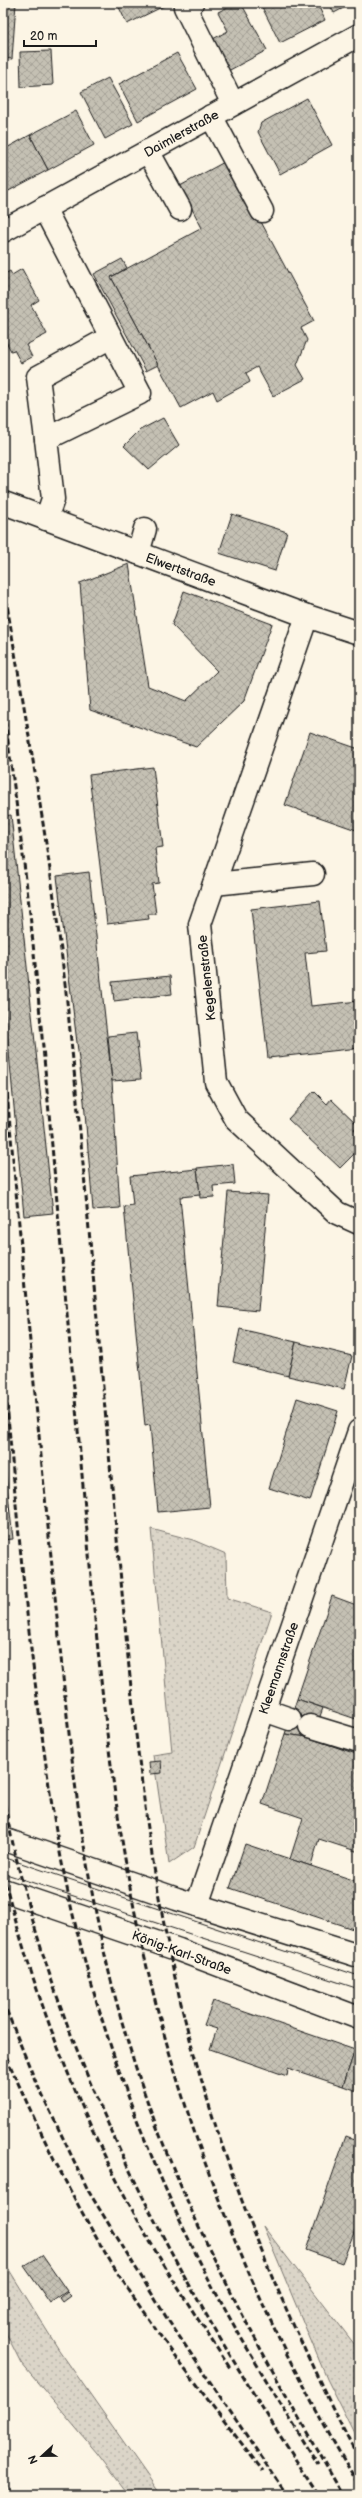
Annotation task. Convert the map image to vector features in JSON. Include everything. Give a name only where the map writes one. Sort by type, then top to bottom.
[{"type":"street","points":[[192,3],[185,6],[233,104]]},
{"type":"street","name":"Daimlerstraße","points":[[3,231],[359,34]]},
{"type":"street","points":[[211,116],[262,211]]},
{"type":"street","points":[[148,151],[180,209]]},
{"type":"street","points":[[44,208],[140,393],[46,439]]},
{"type":"street","points":[[46,519],[53,500],[38,377],[112,337]]},
{"type":"street","name":"Elwertstraße","points":[[4,503],[307,616],[359,632]]},
{"type":"street","points":[[138,553],[145,529]]},
{"type":"street","name":"Kegelenstraße","points":[[307,616],[200,924],[216,1082],[236,1119],[337,1213],[359,1223]]},
{"type":"street","points":[[214,884],[313,874]]},
{"type":"street","name":"Kleemannstraße","points":[[197,1905],[359,1433]]},
{"type":"street","points":[[264,1710],[290,1720]]},
{"type":"street","points":[[310,1726],[359,1741]]},
{"type":"street","points":[[3,1839],[197,1905],[359,1956]]},
{"type":"street","name":"König-Karl-Straße","points":[[3,1890],[179,1950],[359,2018]]},
{"type":"shaded area","points":[[151,1529],[193,1540],[226,1554],[227,1598],[272,1612],[194,1847],[169,1864],[153,1755],[172,1752]]},
{"type":"shaded area","points":[[263,2226],[355,2345],[359,2347],[359,2443],[327,2379]]},
{"type":"shaded area","points":[[3,2260],[59,2350],[161,2495],[129,2495],[97,2453],[21,2363],[3,2327]]},
{"type":"building","points":[[3,3],[16,3],[12,59],[3,58]]},
{"type":"building","points":[[117,3],[165,3],[166,5],[127,24]]},
{"type":"building","points":[[236,3],[241,3],[267,50],[228,71],[211,40],[228,31],[218,12]]},
{"type":"building","points":[[264,3],[317,3],[325,20],[280,43],[261,5]]},
{"type":"building","points":[[329,3],[353,3],[334,13]]},
{"type":"building","points":[[51,51],[53,85],[21,87],[20,52]]},
{"type":"building","points":[[177,53],[197,89],[138,121],[119,84]]},
{"type":"building","points":[[108,78],[133,124],[105,139],[81,92]]},
{"type":"building","points":[[307,98],[332,145],[280,174],[258,132],[261,123]]},
{"type":"building","points":[[76,111],[94,145],[48,170],[30,135]]},
{"type":"building","points":[[30,135],[48,170],[3,194],[3,150]]},
{"type":"building","points":[[228,160],[314,321],[301,328],[307,340],[297,365],[305,379],[273,396],[257,367],[246,373],[250,382],[217,400],[213,391],[181,408],[111,277],[202,228],[180,186]]},
{"type":"building","points":[[122,259],[127,268],[111,277],[158,365],[146,371],[94,274]]},
{"type":"building","points":[[22,269],[39,300],[31,305],[47,334],[26,345],[32,357],[21,363],[14,350],[11,351],[3,336],[3,275],[10,271],[12,275]]},
{"type":"building","points":[[163,418],[179,445],[149,470],[124,446],[140,430]]},
{"type":"building","points":[[232,514],[287,532],[275,571],[219,553]]},
{"type":"building","points":[[129,564],[148,686],[186,701],[217,671],[172,625],[184,591],[272,624],[244,701],[196,747],[90,710],[80,583]]},
{"type":"building","points":[[310,732],[359,749],[359,831],[285,805]]},
{"type":"building","points":[[153,767],[163,847],[155,848],[159,883],[152,884],[156,914],[148,914],[149,919],[107,924],[89,775]]},
{"type":"building","points":[[11,815],[53,1213],[24,1216],[3,987],[3,816]]},
{"type":"building","points":[[89,872],[112,1081],[120,1208],[93,1210],[84,1101],[57,876]]},
{"type":"building","points":[[320,901],[326,951],[305,953],[311,1006],[359,1001],[359,1048],[268,1058],[251,909]]},
{"type":"building","points":[[170,976],[172,994],[114,1001],[112,982]]},
{"type":"building","points":[[136,1033],[141,1079],[112,1081],[108,1036]]},
{"type":"building","points":[[314,1091],[327,1104],[331,1099],[358,1125],[354,1129],[359,1134],[359,1149],[340,1168],[288,1119]]},
{"type":"building","points":[[233,1164],[235,1184],[213,1186],[214,1197],[200,1198],[197,1168]]},
{"type":"building","points":[[197,1169],[200,1195],[180,1197],[210,1507],[158,1512],[150,1425],[145,1426],[124,1206],[133,1205],[130,1176]]},
{"type":"building","points":[[228,1192],[268,1195],[258,1311],[218,1307]]},
{"type":"building","points":[[240,1329],[296,1342],[288,1376],[233,1362]]},
{"type":"building","points":[[296,1342],[352,1356],[344,1389],[288,1376]]},
{"type":"building","points":[[297,1398],[338,1411],[310,1501],[269,1488]]},
{"type":"building","points":[[3,1450],[13,1539],[3,1540]]},
{"type":"building","points":[[332,1596],[359,1606],[359,1720],[297,1699]]},
{"type":"building","points":[[297,1699],[323,1708],[319,1719],[313,1717],[307,1737],[285,1734]]},
{"type":"building","points":[[285,1734],[307,1737],[359,1755],[359,1852],[319,1839],[311,1866],[290,1859],[303,1818],[262,1804]]},
{"type":"building","points":[[161,1761],[162,1773],[150,1774],[149,1762]]},
{"type":"building","points":[[245,1844],[359,1882],[359,1931],[230,1888]]},
{"type":"building","points":[[213,2001],[355,2050],[343,2086],[288,2068],[287,2076],[210,2049],[217,2029],[204,2025]]},
{"type":"building","points":[[355,2050],[359,2052],[359,2092],[343,2086]]},
{"type":"building","points":[[346,2136],[359,2141],[359,2220],[342,2263],[306,2250]]},
{"type":"building","points":[[42,2255],[67,2291],[50,2303],[24,2266]]},
{"type":"building","points":[[67,2292],[71,2296],[63,2302],[60,2298]]},
{"type":"building","points":[[3,2473],[10,2495],[3,2495]]},
{"type":"tram line","points":[[3,1857],[359,1976]]},
{"type":"tram line","points":[[3,1873],[359,1989]]},
{"type":"railway","points":[[3,581],[48,855],[63,966],[137,1747],[164,1923],[190,2039],[223,2148],[242,2201],[285,2306],[333,2409],[359,2460]]},
{"type":"railway","points":[[3,703],[30,914],[99,1662],[114,1788],[135,1913],[152,1988],[172,2062],[196,2136],[222,2208],[252,2280],[285,2350],[320,2418],[359,2485]]},
{"type":"railway","points":[[3,1049],[33,1378],[73,1766],[91,1889],[104,1950],[119,2012],[138,2074],[180,2184],[204,2237],[257,2342],[343,2495]]},
{"type":"railway","points":[[3,1360],[24,1589],[48,1780],[67,1887],[79,1939],[92,1985],[106,2031],[137,2120],[155,2165],[194,2251],[228,2315],[318,2464]]},
{"type":"railway","points":[[3,1796],[24,1891],[53,1983],[86,2073],[125,2161],[169,2247],[216,2332],[266,2414],[319,2495]]},
{"type":"railway","points":[[3,1874],[15,1920],[44,2009],[60,2054],[97,2140],[151,2243],[230,2368]]},
{"type":"railway","points":[[3,2002],[35,2080],[89,2192],[168,2320],[287,2495]]},
{"type":"railway","points":[[3,2049],[54,2158],[82,2212],[112,2264],[147,2317],[204,2395],[263,2471]]}]
